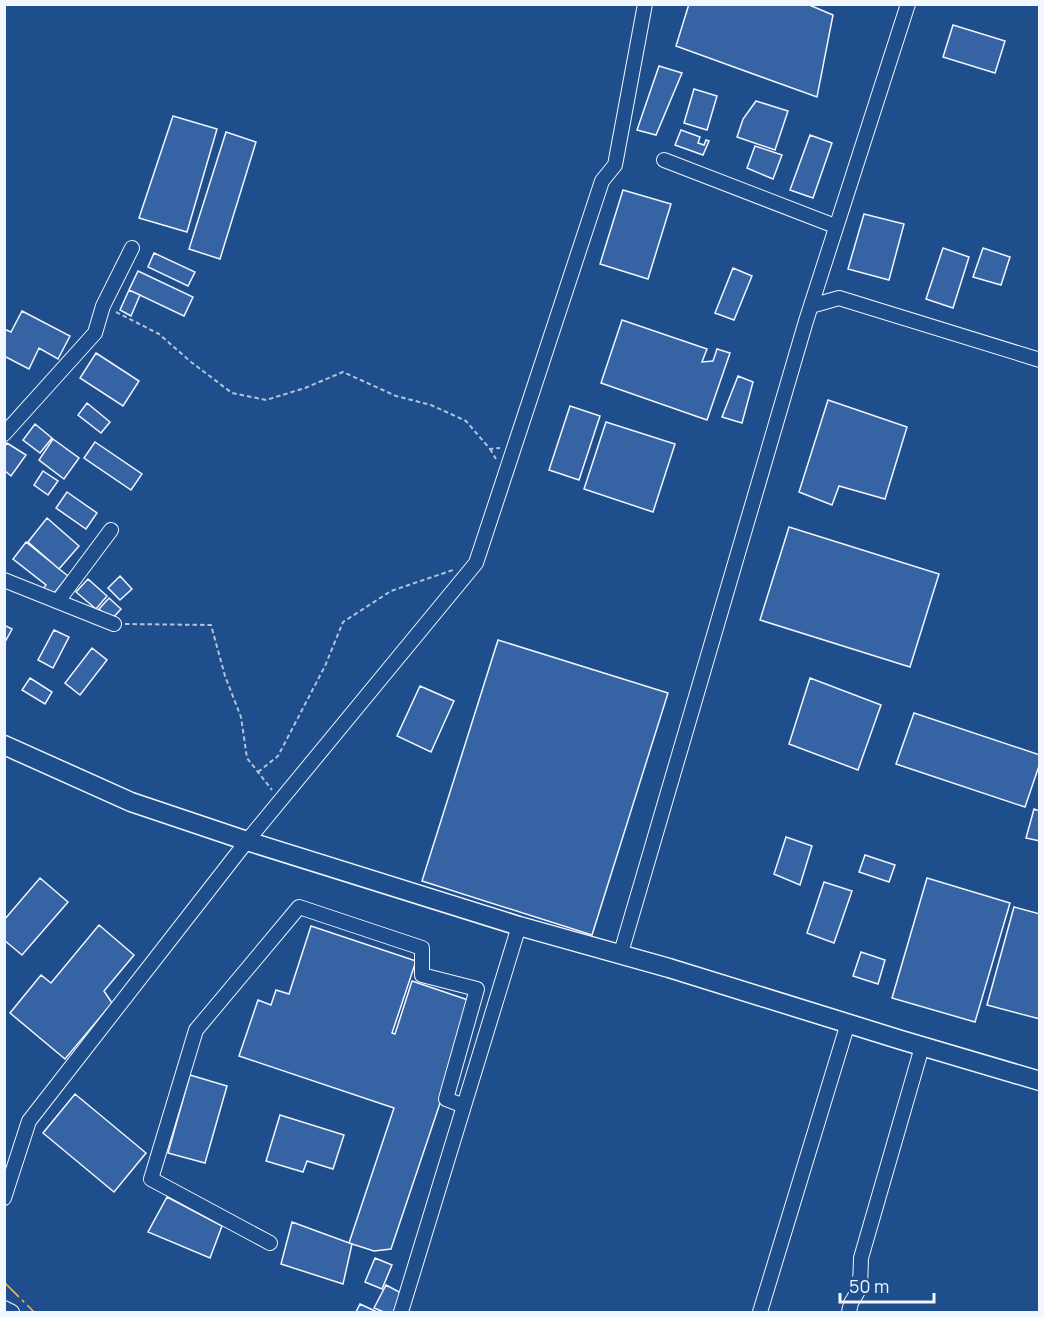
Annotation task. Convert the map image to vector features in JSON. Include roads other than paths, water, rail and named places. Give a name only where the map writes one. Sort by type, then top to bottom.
[{"type":"main road","points":[[4,745],[130,802],[247,841],[519,926],[680,971],[922,1047],[1040,1081]]},
{"type":"street","points":[[4,1198],[28,1121],[247,841],[476,563],[602,181],[615,165],[645,4]]},
{"type":"street","points":[[620,956],[835,226],[908,4]]},
{"type":"street","points":[[664,160],[835,226]]},
{"type":"street","points":[[4,434],[95,333],[103,306],[132,248]]},
{"type":"street","points":[[811,306],[839,298],[1040,360]]},
{"type":"street","points":[[58,601],[111,530]]},
{"type":"street","points":[[4,580],[114,624]]},
{"type":"street","points":[[270,1243],[151,1179],[196,1030],[299,907],[422,948],[422,975],[477,989],[446,1099],[464,1106]]},
{"type":"street","points":[[401,1312],[519,926]]},
{"type":"street","points":[[760,1312],[848,1023]]},
{"type":"street","points":[[849,1312],[851,1303],[860,1288],[861,1258],[922,1047]]},
{"type":"street","points":[[4,1162],[12,1174]]},
{"type":"street","points":[[4,1308],[12,1312]]}]
